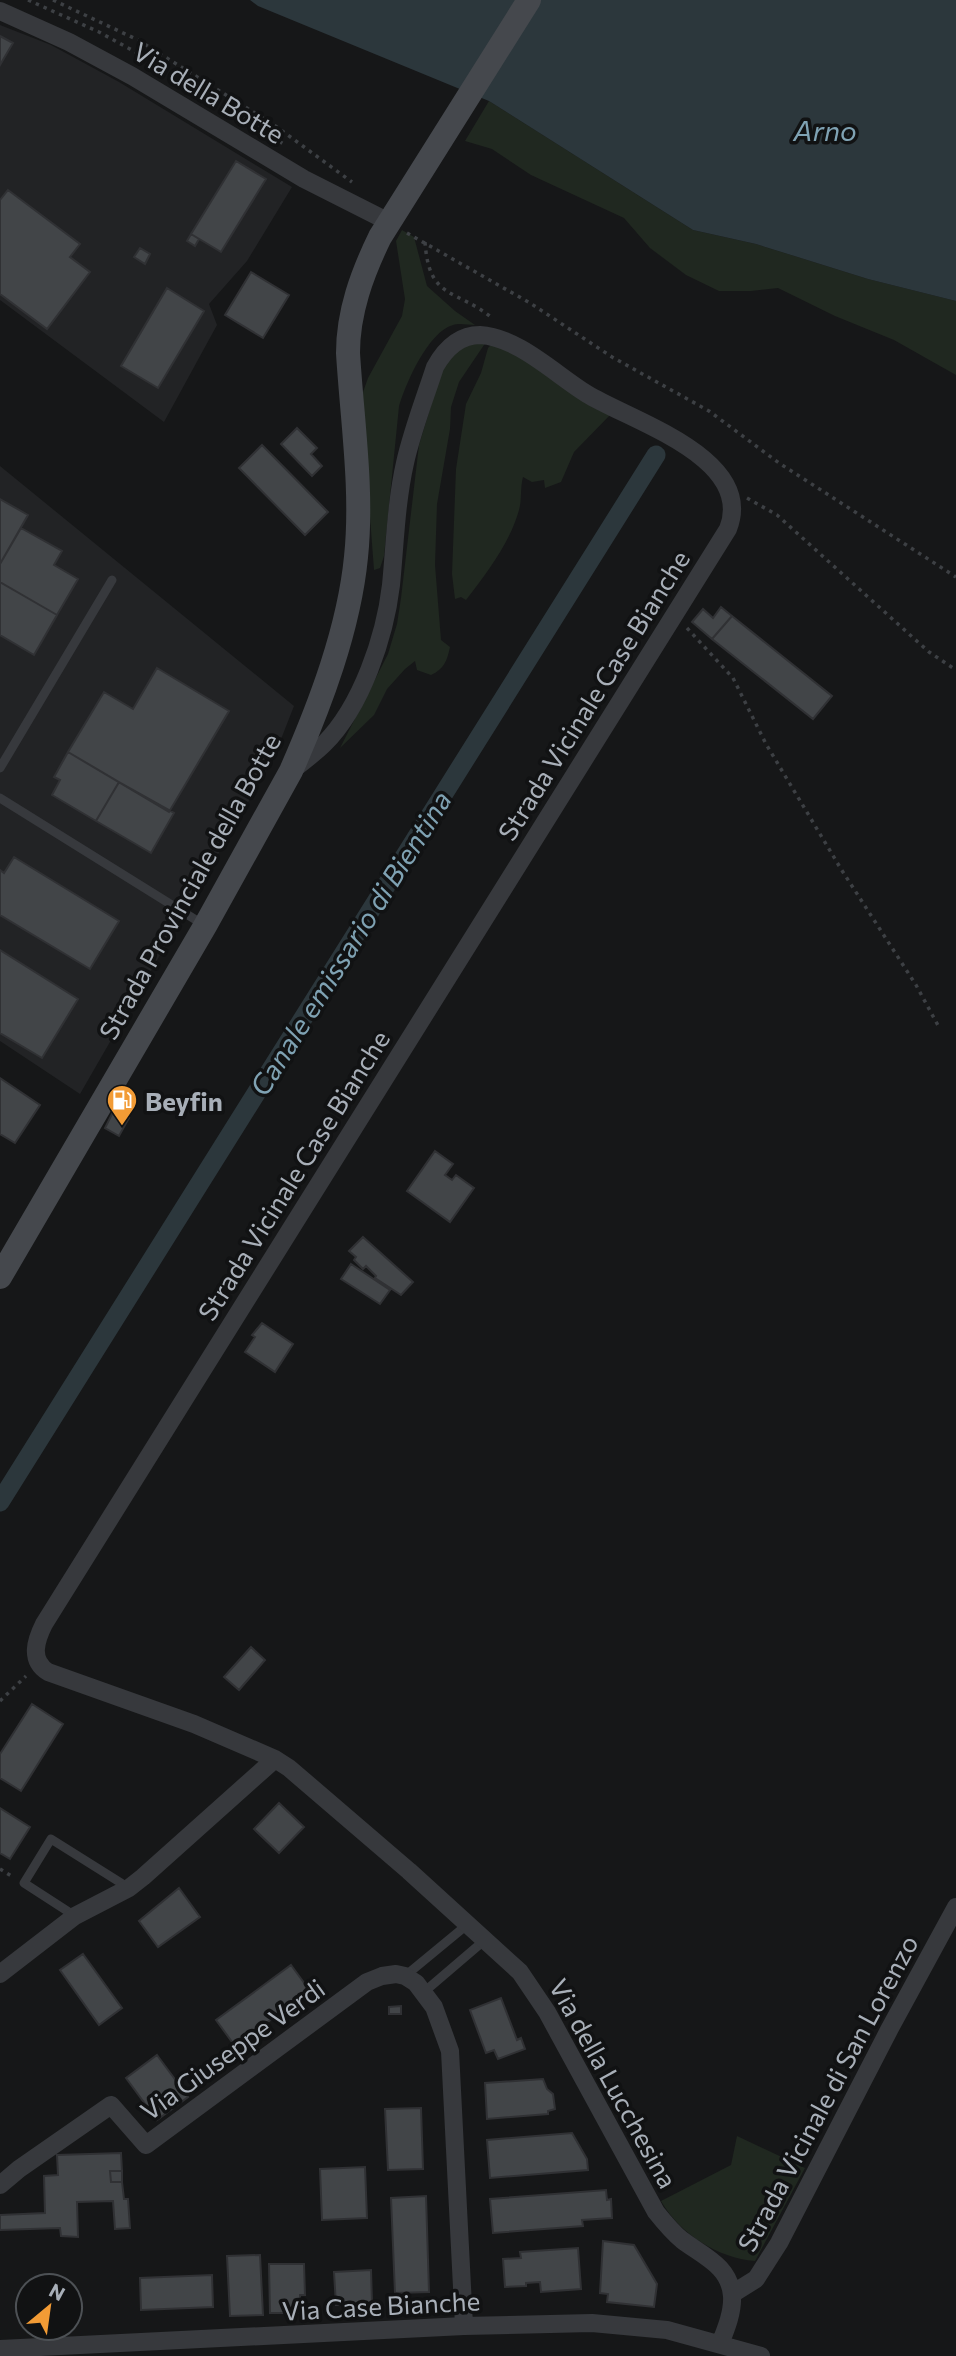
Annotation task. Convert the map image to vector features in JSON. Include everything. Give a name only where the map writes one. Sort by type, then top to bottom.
[{"type":"main road","name":"Strada Provinciale della Botte","points":[[0,1277],[205,926],[291,771],[341,633],[352,585],[358,523],[348,338],[361,280],[389,222],[529,0]]},
{"type":"street","name":"Via della Botte","points":[[0,11],[69,42],[132,76],[304,179],[389,222]]},
{"type":"street","points":[[291,771],[324,743],[339,726],[362,686],[385,620],[405,463],[435,367],[440,356],[458,340],[480,335],[506,341],[611,408],[679,441],[712,466],[731,500]]},
{"type":"street","name":"Strada Vicinale Case Bianche","points":[[39,1664],[36,1651],[44,1624],[728,529],[733,517],[731,500]]},
{"type":"street","points":[[0,1974],[75,1916],[129,1888],[158,1866],[275,1759],[194,1724],[48,1672],[39,1664]]},
{"type":"street","name":"Via della Lucchesina","points":[[275,1759],[301,1778],[520,1972],[540,2000],[656,2212],[681,2239],[715,2262],[727,2280],[732,2294]]},
{"type":"street","name":"Strada Vicinale di San Lorenzo","points":[[732,2294],[756,2279],[779,2243],[956,1906]]},
{"type":"street","name":"Via Giuseppe Verdi","points":[[0,2185],[111,2105],[146,2145],[367,1982],[382,1976],[405,1976]]},
{"type":"street","points":[[405,1976],[424,1992],[441,2022],[452,2062],[464,2326]]},
{"type":"street","points":[[720,2344],[730,2315],[732,2294]]},
{"type":"street","name":"Via Case Bianche","points":[[0,2349],[464,2326],[592,2323],[667,2330],[761,2356]]},
{"type":"lane","points":[[0,768],[112,580]]},
{"type":"lane","points":[[0,798],[205,926]]},
{"type":"lane","points":[[75,1916],[24,1883],[51,1839],[129,1888]]},
{"type":"lane","points":[[405,1976],[468,1924]]},
{"type":"lane","points":[[424,1992],[486,1940]]},
{"type":"path","points":[[53,0],[138,40],[208,82],[274,125],[357,187]]},
{"type":"path","points":[[389,222],[530,303],[612,357],[709,411],[779,463],[956,577]]},
{"type":"path","points":[[425,242],[427,262],[438,286],[495,321]]},
{"type":"path","points":[[731,500],[740,497],[751,499],[777,514],[929,652],[956,670]]},
{"type":"path","points":[[677,611],[689,631],[733,678],[766,744],[841,869],[916,985],[940,1029]]},
{"type":"path","points":[[0,1701],[39,1664]]},
{"type":"shaded area","points":[[0,25],[51,45],[119,82],[292,187],[247,261],[209,304],[217,325],[164,422],[0,300]]},
{"type":"shaded area","points":[[489,101],[693,230],[756,244],[868,279],[956,301],[956,375],[894,340],[835,316],[778,288],[719,291],[686,275],[650,248],[624,218],[531,175],[492,149],[465,141]]},
{"type":"shaded area","points":[[402,230],[414,237],[427,286],[475,325],[455,324],[435,337],[419,360],[407,385],[399,406],[384,556],[380,568],[374,570],[361,398],[368,378],[402,316],[405,299],[396,241]]},
{"type":"shaded area","points":[[486,342],[459,382],[451,407],[450,429],[437,504],[435,565],[441,640],[450,647],[448,656],[442,667],[431,675],[417,670],[415,661],[405,669],[387,689],[374,715],[340,748],[388,654],[397,624],[419,445],[442,369],[463,344]]},
{"type":"shaded area","points":[[492,344],[510,350],[611,414],[574,452],[561,482],[545,488],[544,480],[532,482],[523,477],[519,510],[504,546],[466,600],[461,597],[455,599],[452,574],[456,469],[466,404]]},
{"type":"shaded area","points":[[0,466],[294,706],[274,757],[80,1094],[0,1041]]},
{"type":"shaded area","points":[[737,2136],[805,2168],[755,2261],[727,2255],[701,2242],[678,2224],[661,2201],[731,2165]]},
{"type":"water","name":"Arno","points":[[250,0],[956,0],[956,301],[868,279],[756,244],[693,230],[489,101],[258,6]]},
{"type":"building","points":[[0,36],[13,43],[0,65]]},
{"type":"building","points":[[236,161],[266,179],[221,252],[191,234]]},
{"type":"building","points":[[8,190],[80,244],[70,257],[90,272],[47,329],[0,294],[0,200]]},
{"type":"building","points":[[191,234],[199,239],[195,246],[187,241]]},
{"type":"building","points":[[140,248],[150,254],[145,264],[134,257]]},
{"type":"building","points":[[251,272],[289,295],[263,338],[225,315]]},
{"type":"building","points":[[167,288],[204,311],[158,388],[121,366]]},
{"type":"building","points":[[297,428],[317,448],[311,454],[322,466],[312,476],[281,444]]},
{"type":"building","points":[[262,445],[328,512],[305,535],[239,468]]},
{"type":"building","points":[[0,499],[28,515],[0,564]]},
{"type":"building","points":[[21,528],[62,551],[54,565],[78,579],[57,615],[0,582],[0,564]]},
{"type":"building","points":[[0,582],[57,615],[34,655],[0,635]]},
{"type":"building","points":[[721,607],[732,616],[712,639],[692,622],[703,609],[713,618]]},
{"type":"building","points":[[732,616],[832,696],[813,719],[712,639]]},
{"type":"building","points":[[157,668],[229,711],[169,812],[68,752],[104,692],[133,709]]},
{"type":"building","points":[[68,752],[119,782],[96,821],[52,795],[60,780],[54,777]]},
{"type":"building","points":[[119,782],[174,813],[151,853],[96,821]]},
{"type":"building","points":[[14,857],[119,921],[90,969],[0,915],[0,870],[4,873]]},
{"type":"building","points":[[0,950],[78,999],[42,1058],[0,1033]]},
{"type":"building","points":[[0,1078],[40,1105],[15,1143],[0,1134]]},
{"type":"building","points":[[114,1110],[129,1118],[119,1136],[105,1128]]},
{"type":"building","points":[[435,1151],[453,1164],[445,1175],[452,1180],[456,1175],[474,1188],[450,1222],[407,1191]]},
{"type":"building","points":[[363,1237],[413,1282],[401,1295],[375,1278],[366,1266],[363,1269],[354,1260],[356,1257],[349,1251]]},
{"type":"building","points":[[351,1264],[390,1290],[380,1304],[341,1279]]},
{"type":"building","points":[[262,1323],[293,1344],[275,1372],[245,1352],[255,1337],[252,1335]]},
{"type":"building","points":[[251,1647],[265,1660],[239,1690],[224,1677]]},
{"type":"building","points":[[32,1704],[63,1724],[21,1791],[0,1778],[0,1754]]},
{"type":"building","points":[[279,1803],[304,1827],[279,1853],[254,1829]]},
{"type":"building","points":[[0,1808],[30,1827],[10,1859],[0,1853]]},
{"type":"building","points":[[179,1888],[200,1917],[158,1947],[139,1921]]},
{"type":"building","points":[[83,1954],[122,2008],[99,2025],[60,1970]]},
{"type":"building","points":[[291,1965],[310,1991],[235,2046],[216,2020]]},
{"type":"building","points":[[501,1998],[517,2040],[521,2038],[525,2049],[498,2059],[494,2050],[486,2053],[470,2010]]},
{"type":"building","points":[[401,2006],[401,2014],[389,2014],[389,2007]]},
{"type":"building","points":[[157,2055],[188,2097],[157,2120],[126,2078]]},
{"type":"building","points":[[543,2079],[547,2089],[553,2094],[555,2109],[548,2111],[548,2114],[487,2119],[485,2083]]},
{"type":"building","points":[[421,2108],[423,2169],[388,2170],[385,2109]]},
{"type":"building","points":[[572,2133],[587,2159],[588,2170],[490,2178],[487,2140]]},
{"type":"building","points":[[121,2153],[122,2171],[110,2171],[111,2182],[122,2182],[124,2199],[128,2199],[130,2228],[115,2229],[113,2201],[77,2202],[78,2237],[61,2236],[60,2228],[0,2230],[0,2215],[45,2213],[44,2176],[58,2175],[57,2155]]},
{"type":"building","points":[[365,2167],[367,2218],[322,2220],[320,2169]]},
{"type":"building","points":[[110,2171],[122,2171],[122,2182],[111,2182]]},
{"type":"building","points":[[606,2190],[607,2200],[611,2199],[612,2218],[582,2220],[583,2226],[493,2233],[490,2199]]},
{"type":"building","points":[[426,2196],[429,2292],[395,2293],[391,2198]]},
{"type":"building","points":[[603,2241],[634,2245],[657,2284],[654,2307],[607,2302],[608,2294],[600,2293]]},
{"type":"building","points":[[578,2248],[581,2289],[541,2292],[540,2282],[505,2287],[503,2259],[521,2258],[520,2252]]},
{"type":"building","points":[[260,2255],[263,2315],[230,2316],[227,2256]]},
{"type":"building","points":[[269,2264],[304,2264],[305,2295],[300,2295],[300,2313],[270,2313]]},
{"type":"building","points":[[371,2270],[372,2303],[336,2305],[334,2272]]},
{"type":"building","points":[[212,2275],[213,2307],[141,2310],[140,2278]]},
{"type":"waterway","name":"Canale emissario di Bientina","points":[[0,1502],[656,455]]},
{"type":"place","name":"Beyfin","points":[[122,1127]]}]
